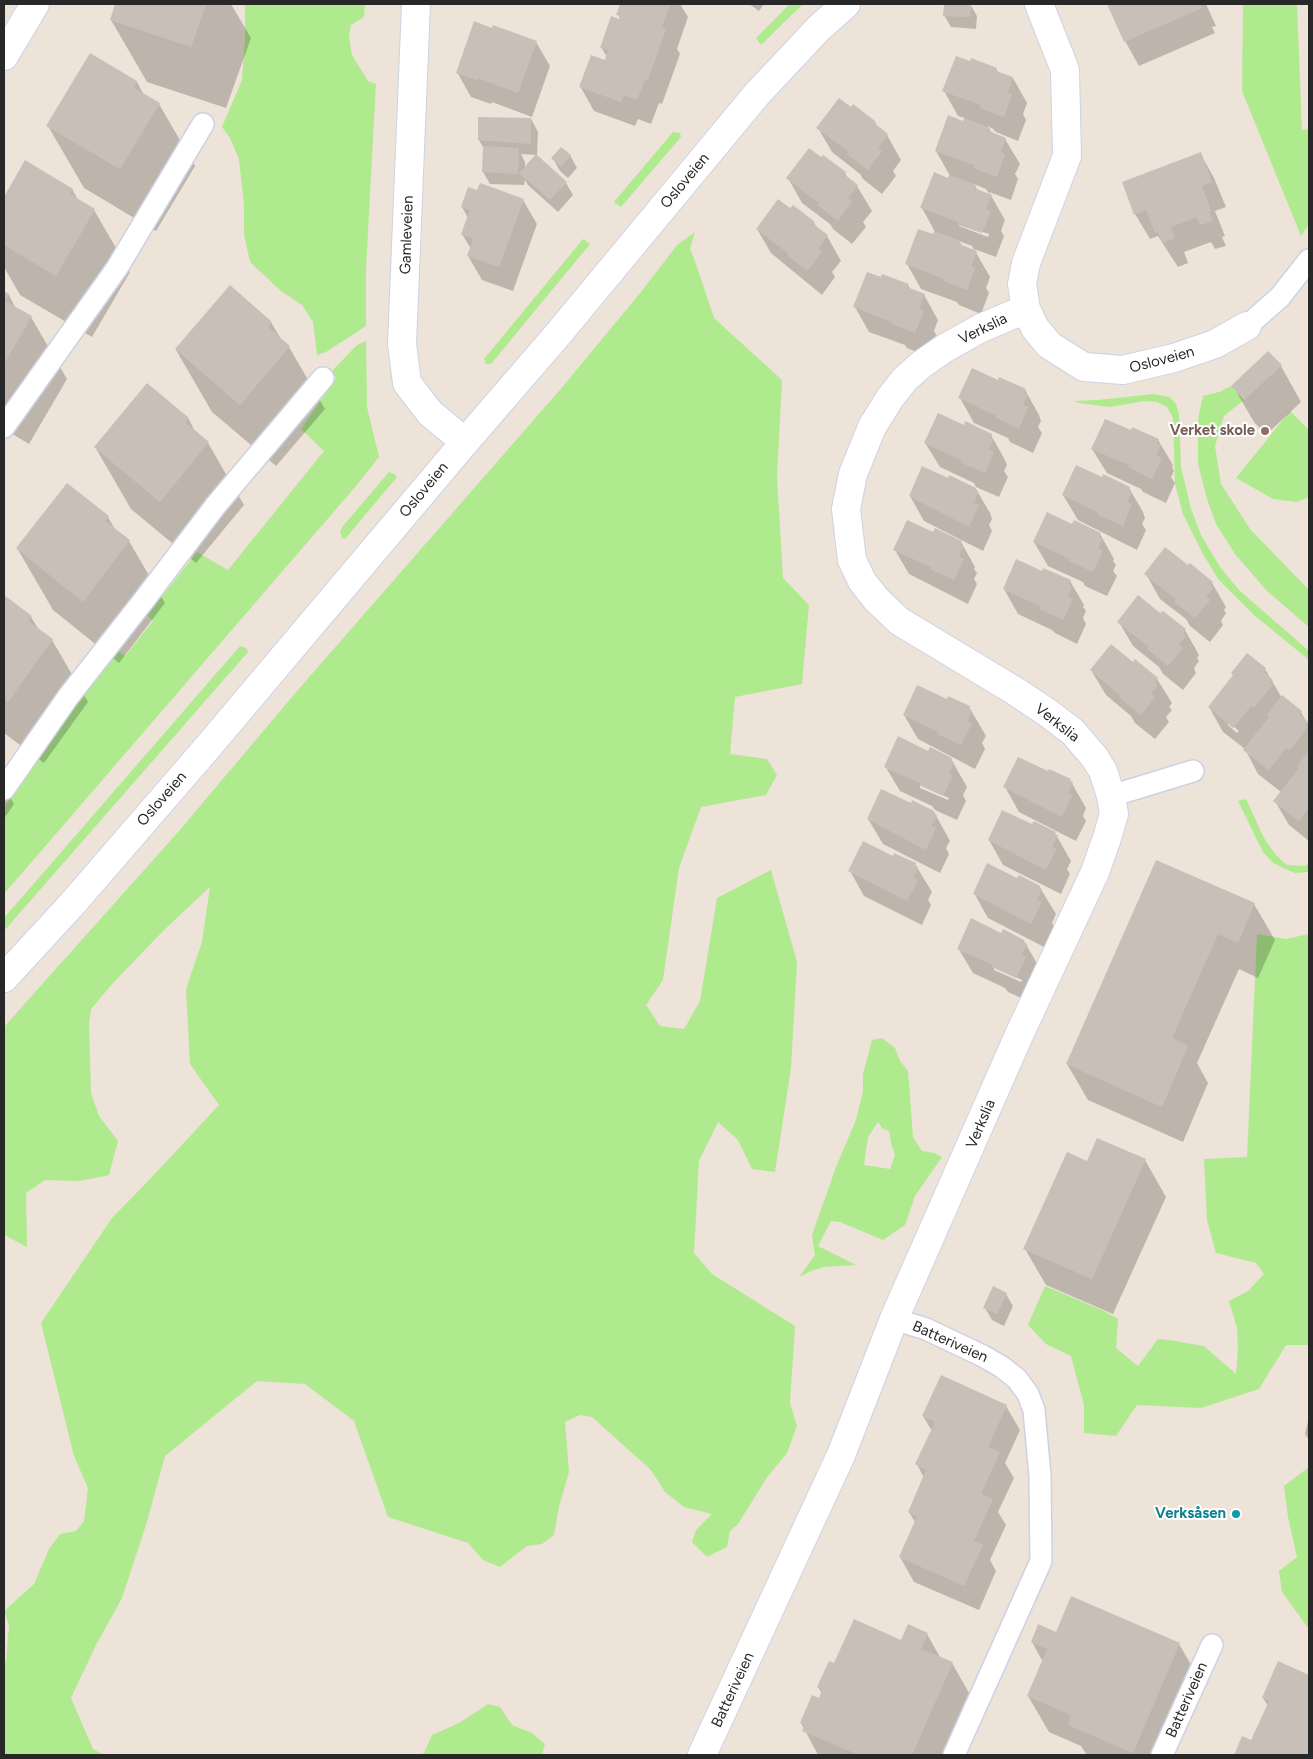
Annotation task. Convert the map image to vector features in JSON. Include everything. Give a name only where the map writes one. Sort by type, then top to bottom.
[{"type":"street","points":[[4,56],[35,4]]},
{"type":"street","name":"Gamleveien","points":[[416,4],[402,344],[407,383],[430,413],[465,442]]},
{"type":"street","name":"Osloveien","points":[[4,978],[73,903],[200,756],[559,333],[757,94],[819,28],[846,4]]},
{"type":"street","name":"Osloveien","points":[[1039,4],[1065,70],[1066,156],[1026,263],[1022,284],[1026,309],[1035,328],[1049,345],[1084,367],[1123,370],[1174,358],[1215,344],[1247,326]]},
{"type":"street","name":"Verkslia","points":[[894,1319],[1019,1035],[1095,872],[1114,814],[1111,796],[1103,771],[1095,758],[1073,732],[1015,691],[899,621],[876,599],[862,581],[852,560],[846,509],[854,474],[872,427],[890,398],[905,379],[916,369],[945,348],[982,328],[1026,309]]},
{"type":"street","name":"Batteriveien","points":[[702,1755],[841,1455],[894,1319]]},
{"type":"lane","points":[[4,426],[117,268],[203,124]]},
{"type":"lane","points":[[1247,326],[1280,298],[1309,260]]},
{"type":"lane","points":[[4,789],[68,697],[216,505],[323,378]]},
{"type":"lane","points":[[1111,796],[1193,771]]},
{"type":"lane","name":"Batteriveien","points":[[894,1319],[926,1329],[1002,1367],[1023,1386],[1034,1410],[1040,1476],[1041,1561],[954,1755]]},
{"type":"lane","name":"Batteriveien","points":[[1162,1755],[1212,1645]]},
{"type":"green space","points":[[245,4],[365,4],[364,17],[351,25],[349,36],[352,55],[368,81],[376,84],[366,269],[366,326],[326,352],[317,355],[313,322],[302,305],[281,291],[250,262],[244,234],[244,205],[239,159],[230,138],[222,127],[242,80]]},
{"type":"green space","points":[[790,4],[803,4],[761,45],[756,38]]},
{"type":"green space","points":[[1243,4],[1297,4],[1302,130],[1309,129],[1309,224],[1301,236],[1242,91]]},
{"type":"green space","points":[[673,132],[680,133],[681,137],[621,207],[614,202]]},
{"type":"green space","points":[[695,232],[690,249],[714,318],[782,380],[777,476],[783,578],[809,605],[802,684],[735,697],[730,754],[767,759],[777,775],[766,795],[701,807],[679,868],[663,980],[646,1005],[660,1026],[684,1029],[700,1001],[717,898],[771,870],[797,962],[791,1068],[775,1172],[752,1169],[738,1140],[718,1122],[699,1161],[694,1253],[712,1274],[795,1326],[790,1403],[797,1426],[787,1453],[768,1476],[738,1524],[730,1531],[727,1547],[707,1557],[692,1542],[696,1530],[712,1514],[684,1507],[665,1492],[651,1470],[592,1417],[580,1415],[565,1422],[569,1472],[559,1507],[554,1535],[542,1544],[527,1546],[500,1567],[483,1560],[468,1543],[388,1517],[354,1421],[305,1384],[257,1381],[165,1456],[146,1525],[122,1598],[96,1645],[71,1698],[93,1749],[104,1755],[4,1755],[4,1661],[6,1662],[9,1625],[4,1611],[34,1584],[49,1549],[60,1534],[76,1531],[84,1521],[88,1488],[74,1456],[41,1323],[112,1218],[219,1105],[190,1064],[186,989],[202,942],[210,887],[164,930],[91,1009],[89,1024],[91,1093],[99,1116],[118,1141],[109,1175],[80,1181],[45,1180],[26,1193],[27,1247],[4,1235],[4,1027],[179,831],[297,691],[559,391],[641,292],[677,245]]},
{"type":"green space","points":[[583,239],[590,244],[491,364],[486,364],[484,359]]},
{"type":"green space","points":[[366,341],[367,407],[379,457],[4,894],[4,808],[53,735],[118,651],[125,656],[153,621],[147,615],[197,552],[228,570],[324,451],[301,429],[336,378],[332,371],[357,345]]},
{"type":"green space","points":[[1231,386],[1244,400],[1224,416],[1215,446],[1221,484],[1250,529],[1309,590],[1309,627],[1267,591],[1235,554],[1216,524],[1207,499],[1198,464],[1198,419],[1203,396],[1219,392]]},
{"type":"green space","points":[[1153,394],[1170,397],[1176,404],[1179,414],[1181,467],[1191,509],[1201,535],[1220,567],[1239,590],[1309,651],[1309,660],[1254,615],[1218,579],[1203,554],[1183,514],[1175,484],[1173,418],[1167,407],[1157,402],[1145,401],[1110,407],[1074,401]]},
{"type":"green space","points":[[1290,411],[1309,430],[1309,497],[1297,502],[1273,499],[1236,478]]},
{"type":"green space","points":[[389,472],[397,477],[345,539],[342,538],[340,532],[343,526]]},
{"type":"green space","points":[[240,646],[246,648],[248,652],[4,931],[4,918]]},
{"type":"green space","points":[[1246,799],[1264,838],[1276,855],[1287,865],[1304,866],[1309,864],[1309,872],[1295,873],[1273,863],[1263,852],[1238,801]]},
{"type":"green space","points":[[1257,934],[1286,939],[1309,934],[1309,1345],[1286,1345],[1259,1389],[1201,1408],[1137,1405],[1116,1436],[1084,1433],[1084,1405],[1071,1356],[1046,1344],[1028,1325],[1045,1286],[1102,1310],[1118,1319],[1116,1348],[1138,1366],[1158,1339],[1204,1346],[1236,1374],[1237,1328],[1229,1301],[1248,1291],[1264,1274],[1256,1263],[1216,1253],[1207,1220],[1204,1159],[1247,1157]]},
{"type":"green space","points":[[882,1038],[895,1048],[900,1061],[908,1071],[913,1137],[922,1151],[934,1153],[942,1157],[915,1196],[905,1225],[883,1240],[840,1222],[831,1221],[818,1246],[856,1265],[824,1267],[799,1277],[815,1255],[812,1235],[836,1167],[856,1120],[863,1091],[863,1074],[872,1040]],"holes":[[[878,1122],[882,1128],[889,1131],[895,1155],[890,1169],[864,1165],[868,1137]]]},
{"type":"green space","points":[[1309,1467],[1309,1629],[1282,1592],[1279,1571],[1297,1557],[1288,1517],[1284,1486]]},
{"type":"green space","points":[[488,1704],[500,1707],[512,1725],[532,1733],[545,1744],[542,1755],[419,1755],[424,1753],[432,1735],[459,1723]]},
{"type":"building","points":[[115,4],[206,4],[191,47],[110,20]]},
{"type":"building","points":[[620,4],[670,4],[662,27],[666,29],[648,80],[645,79],[637,100],[624,95],[621,102],[579,87],[591,55],[605,60],[608,50],[600,48],[611,16],[619,19],[621,16],[616,15]]},
{"type":"building","points":[[944,4],[971,4],[970,17],[943,16]]},
{"type":"building","points":[[1107,4],[1200,4],[1202,8],[1124,42]]},
{"type":"building","points":[[474,21],[492,28],[493,25],[537,41],[518,93],[478,78],[477,80],[456,73]]},
{"type":"building","points":[[90,53],[137,81],[134,88],[160,103],[120,169],[46,126]]},
{"type":"building","points":[[956,56],[970,61],[971,58],[997,68],[996,71],[1013,77],[1008,92],[1012,94],[1004,117],[980,108],[981,105],[942,91]]},
{"type":"building","points":[[839,98],[851,107],[853,104],[888,134],[878,148],[882,151],[868,170],[847,154],[849,152],[816,128]]},
{"type":"building","points":[[948,115],[963,121],[964,118],[990,128],[989,131],[1006,138],[1001,152],[1005,154],[997,177],[973,168],[974,165],[935,151]]},
{"type":"building","points":[[478,117],[531,118],[531,144],[478,140]]},
{"type":"building","points":[[483,146],[519,148],[518,174],[482,172]]},
{"type":"building","points":[[561,147],[571,155],[561,167],[551,158]]},
{"type":"building","points":[[809,148],[821,157],[823,155],[846,172],[844,174],[858,185],[848,198],[852,201],[838,221],[817,205],[819,203],[786,178]]},
{"type":"building","points":[[1201,152],[1212,182],[1202,186],[1213,221],[1200,225],[1197,217],[1171,227],[1175,238],[1162,243],[1158,232],[1155,233],[1146,210],[1134,215],[1122,182]]},
{"type":"building","points":[[536,154],[567,182],[550,200],[519,173]]},
{"type":"building","points":[[25,160],[73,189],[70,194],[95,209],[56,276],[4,245],[4,197]]},
{"type":"building","points":[[934,172],[948,178],[949,175],[976,185],[974,188],[992,195],[986,209],[991,211],[982,233],[958,225],[959,222],[920,208]]},
{"type":"building","points":[[480,183],[524,199],[499,267],[467,256],[473,239],[461,234],[470,210],[461,207],[468,187],[477,190]]},
{"type":"building","points":[[778,199],[790,208],[793,205],[828,235],[818,249],[822,252],[807,271],[787,255],[788,253],[756,229]]},
{"type":"building","points":[[918,229],[933,234],[934,231],[961,241],[959,244],[977,251],[971,266],[975,268],[967,290],[905,264]]},
{"type":"building","points":[[867,272],[881,277],[882,274],[909,284],[907,287],[925,294],[919,308],[924,311],[915,333],[853,307]]},
{"type":"building","points":[[230,285],[272,322],[268,327],[290,346],[240,405],[175,349]]},
{"type":"building","points":[[4,291],[9,294],[5,301],[32,316],[4,364]]},
{"type":"building","points":[[1268,351],[1282,365],[1244,400],[1231,386]]},
{"type":"building","points":[[972,368],[998,380],[999,377],[1026,389],[1024,393],[1028,395],[1023,405],[1028,407],[1019,429],[995,417],[995,415],[958,398]]},
{"type":"building","points":[[147,383],[189,418],[185,422],[209,442],[160,502],[94,447]]},
{"type":"building","points":[[938,413],[964,425],[965,421],[992,434],[990,438],[994,439],[989,449],[994,452],[985,473],[924,443]]},
{"type":"building","points":[[1105,419],[1131,430],[1132,427],[1159,439],[1157,444],[1161,445],[1156,455],[1162,458],[1152,479],[1128,467],[1129,465],[1091,449]]},
{"type":"building","points":[[1076,465],[1102,477],[1103,474],[1130,487],[1128,490],[1132,492],[1127,502],[1132,504],[1123,526],[1098,515],[1099,513],[1062,495]]},
{"type":"building","points":[[922,466],[948,478],[949,475],[976,488],[975,491],[978,493],[974,503],[979,505],[969,527],[909,496]]},
{"type":"building","points":[[67,483],[109,516],[105,521],[130,540],[83,602],[16,548]]},
{"type":"building","points":[[1047,512],[1072,524],[1074,520],[1101,533],[1099,537],[1102,539],[1098,548],[1103,551],[1093,572],[1033,542]]},
{"type":"building","points":[[907,520],[933,532],[935,528],[962,541],[960,545],[963,547],[959,557],[964,559],[954,580],[930,569],[931,567],[893,550]]},
{"type":"building","points":[[1165,547],[1188,565],[1190,563],[1213,582],[1210,585],[1213,588],[1206,597],[1210,600],[1195,618],[1174,602],[1176,599],[1144,574]]},
{"type":"building","points":[[1016,559],[1042,571],[1043,568],[1071,580],[1069,584],[1072,586],[1068,596],[1073,598],[1063,620],[1039,609],[1040,606],[1003,589]]},
{"type":"building","points":[[4,595],[32,616],[28,621],[53,639],[8,702],[4,699]]},
{"type":"building","points":[[1138,595],[1160,613],[1163,611],[1186,629],[1183,633],[1186,636],[1179,644],[1183,648],[1168,666],[1147,649],[1149,647],[1117,622]]},
{"type":"building","points":[[1111,644],[1133,662],[1135,659],[1158,678],[1155,682],[1158,685],[1151,693],[1155,697],[1141,715],[1090,670]]},
{"type":"building","points":[[1247,653],[1266,668],[1264,672],[1273,680],[1270,683],[1273,684],[1254,708],[1251,706],[1233,728],[1208,707],[1233,675],[1231,673]]},
{"type":"building","points":[[917,685],[947,699],[948,696],[970,706],[969,709],[972,710],[967,721],[972,723],[961,745],[903,715]]},
{"type":"building","points":[[1282,695],[1302,711],[1299,714],[1308,722],[1306,725],[1308,727],[1290,750],[1286,748],[1269,770],[1243,750],[1269,717],[1267,715]]},
{"type":"building","points":[[898,736],[928,751],[930,747],[952,758],[951,761],[954,762],[949,773],[953,775],[943,796],[919,785],[920,783],[884,767]]},
{"type":"building","points":[[1309,751],[1309,808],[1299,821],[1273,801],[1299,768],[1297,766]]},
{"type":"building","points":[[1018,757],[1071,779],[1070,781],[1073,782],[1068,794],[1072,795],[1062,817],[1003,787]]},
{"type":"building","points":[[881,789],[911,803],[912,800],[934,811],[933,813],[937,815],[931,826],[936,828],[926,850],[867,819]]},
{"type":"building","points":[[1002,810],[1032,824],[1034,821],[1056,832],[1054,834],[1058,835],[1052,847],[1057,848],[1046,870],[988,840]]},
{"type":"building","points":[[863,841],[893,856],[894,853],[916,863],[915,866],[918,867],[913,878],[918,880],[907,901],[848,871]]},
{"type":"building","points":[[1156,860],[1255,903],[1238,943],[1218,934],[1172,1038],[1188,1046],[1162,1107],[1066,1064]]},
{"type":"building","points":[[987,863],[1017,878],[1019,875],[1040,886],[1042,889],[1037,900],[1042,902],[1031,924],[973,894]]},
{"type":"building","points":[[971,918],[1001,933],[1003,929],[1024,940],[1024,943],[1027,944],[1022,955],[1026,957],[1016,978],[992,967],[993,965],[957,949]]},
{"type":"building","points":[[1097,1138],[1146,1159],[1092,1279],[1023,1249],[1067,1152],[1087,1161]]},
{"type":"building","points":[[993,1286],[1007,1293],[997,1314],[983,1308]]},
{"type":"building","points":[[941,1375],[1007,1405],[988,1447],[1000,1452],[981,1494],[993,1499],[974,1541],[983,1545],[964,1586],[899,1557],[917,1516],[908,1512],[926,1470],[915,1464],[935,1422],[922,1416]]},
{"type":"building","points":[[1071,1596],[1180,1643],[1133,1753],[1068,1725],[1071,1715],[1027,1696],[1047,1649],[1031,1642],[1038,1624],[1056,1632]]},
{"type":"building","points":[[854,1619],[901,1640],[908,1624],[928,1633],[921,1649],[953,1662],[912,1755],[859,1755],[802,1731],[805,1725],[800,1723],[812,1695],[819,1698],[822,1690],[817,1687],[829,1661],[834,1663]]},
{"type":"building","points":[[1278,1661],[1309,1675],[1309,1755],[1234,1755],[1242,1736],[1251,1740],[1269,1701],[1262,1698]]},
{"type":"place","name":"Verket skole","points":[[1265,431]]},
{"type":"place","name":"Verksåsen","points":[[1236,1514]]}]
